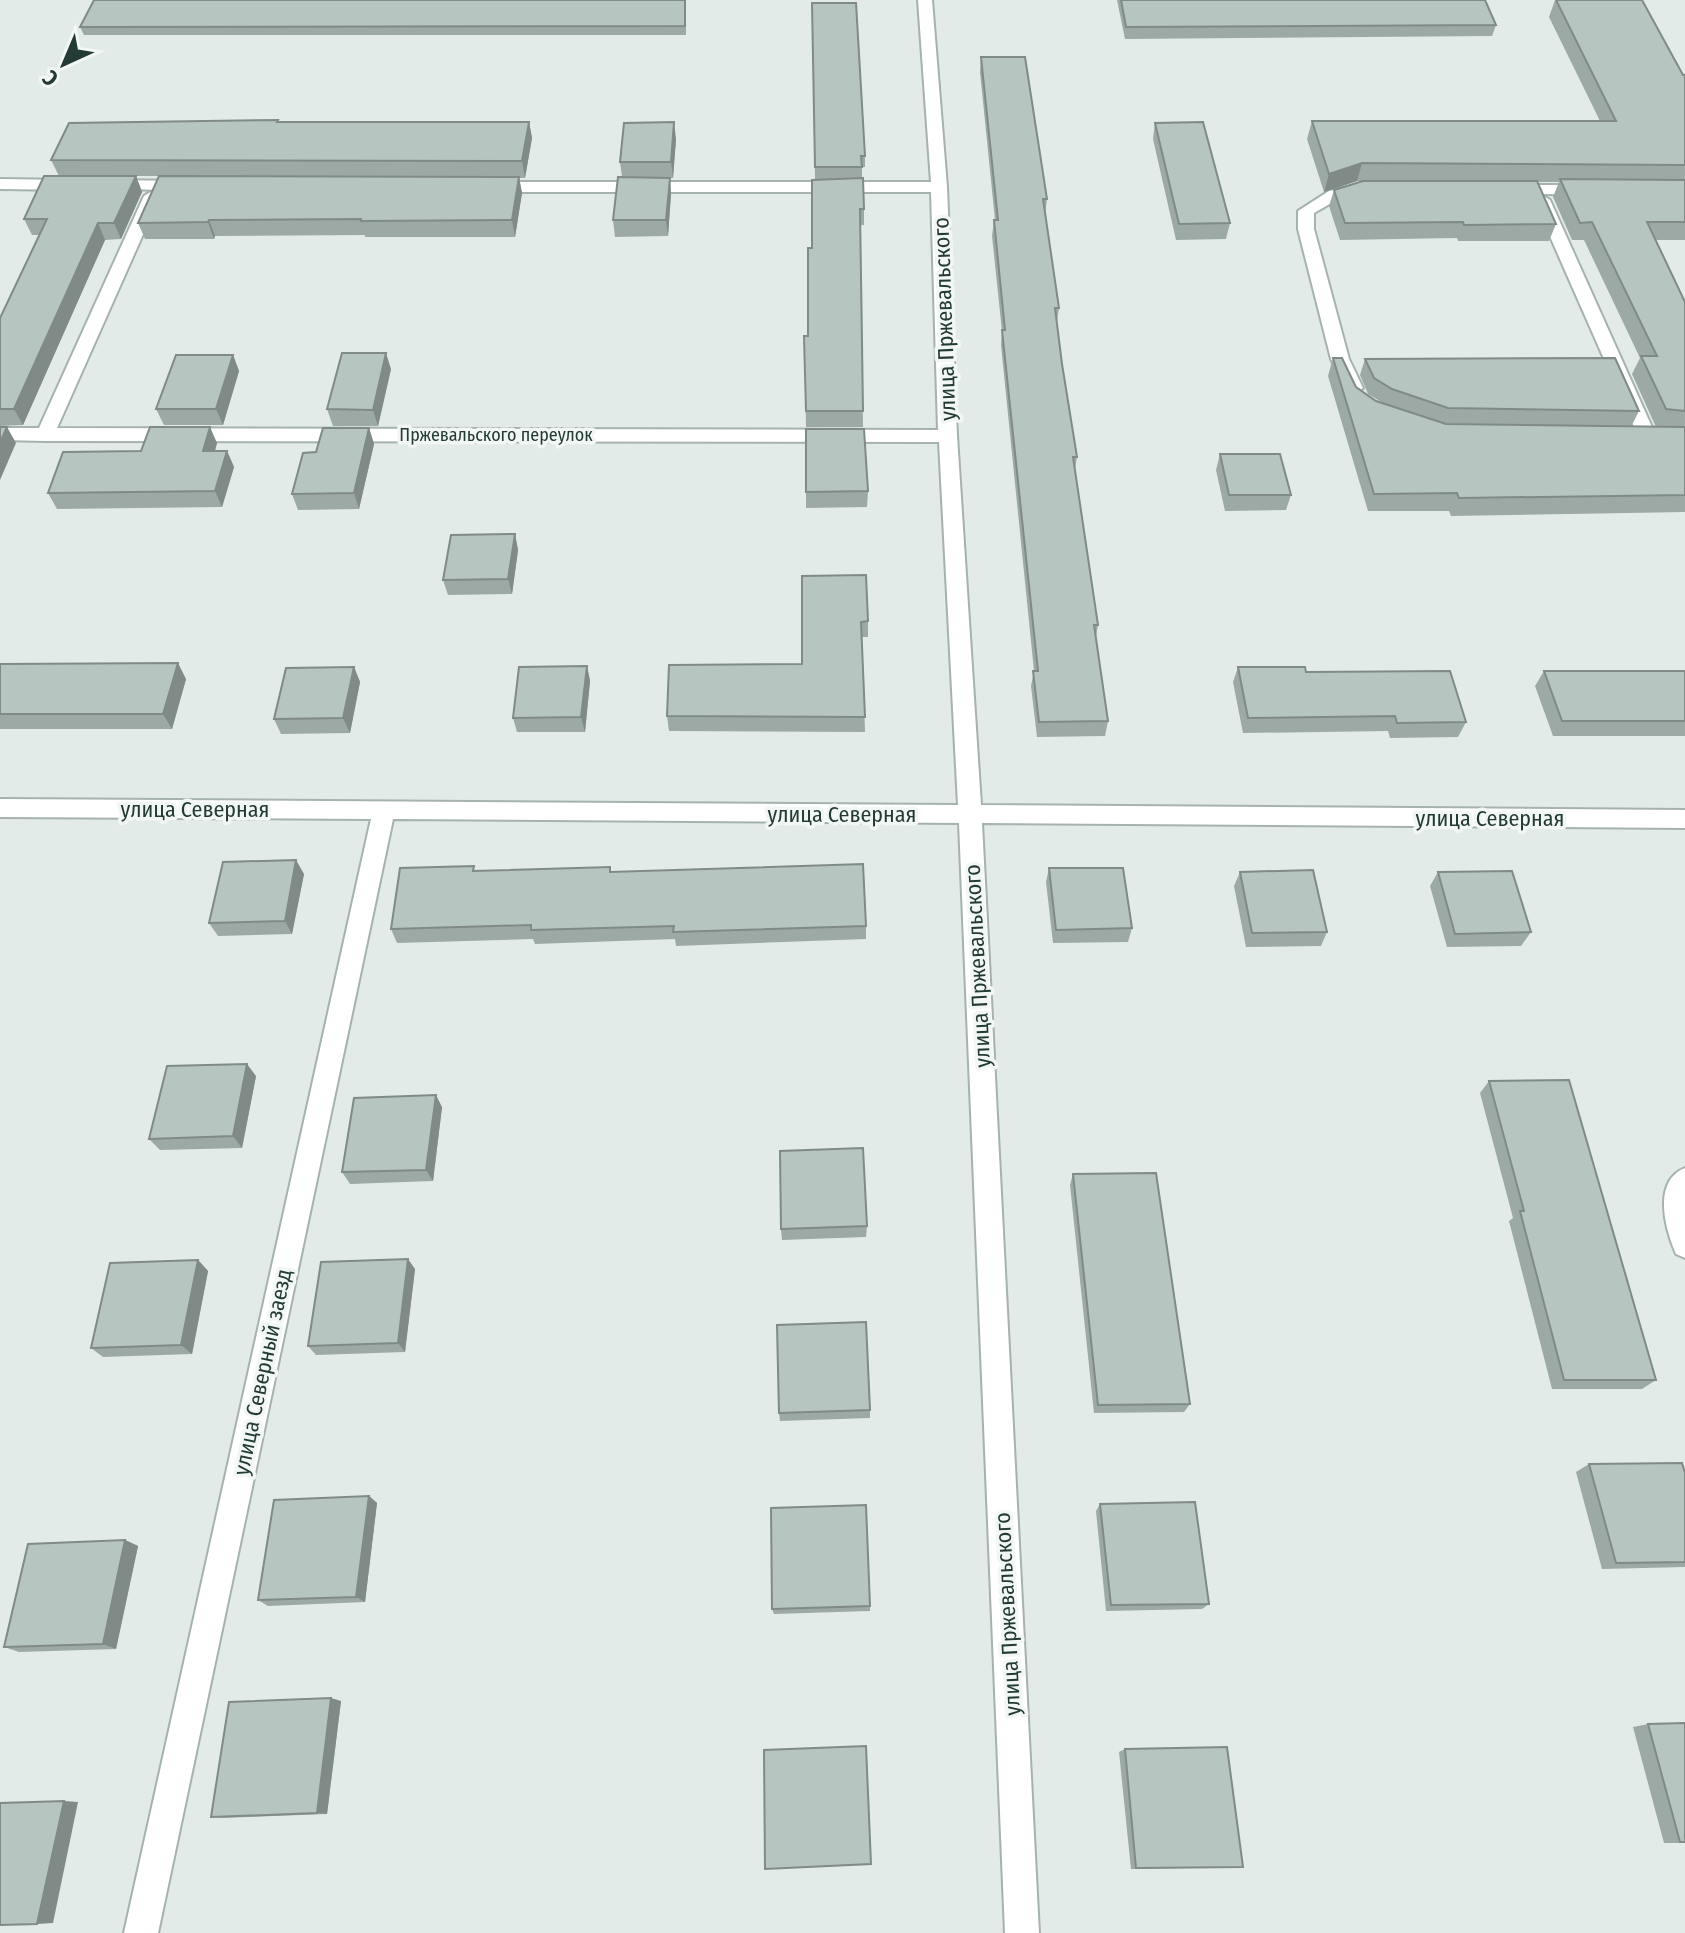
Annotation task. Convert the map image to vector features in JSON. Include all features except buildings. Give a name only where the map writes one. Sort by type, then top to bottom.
[{"type":"street","name":"улица Пржевальского","points":[[925,0],[939,187],[948,436],[970,815],[1022,1933]]},
{"type":"street","points":[[0,184],[205,186]]},
{"type":"street","points":[[45,435],[157,186]]},
{"type":"street","points":[[476,187],[939,187]]},
{"type":"street","points":[[1368,405],[1359,399],[1340,359],[1306,229],[1306,211],[1335,194],[1357,189],[1387,189]]},
{"type":"street","points":[[1493,190],[1612,190]]},
{"type":"street","points":[[1538,190],[1646,436]]},
{"type":"street","name":"Пржевальского переулок","points":[[0,434],[948,436]]},
{"type":"street","name":"улица Северная","points":[[0,808],[1685,819]]},
{"type":"street","name":"улица Северный заезд","points":[[141,1933],[384,811]]},
{"type":"street","points":[[1685,1180],[1680,1186],[1676,1218],[1685,1245]]}]
